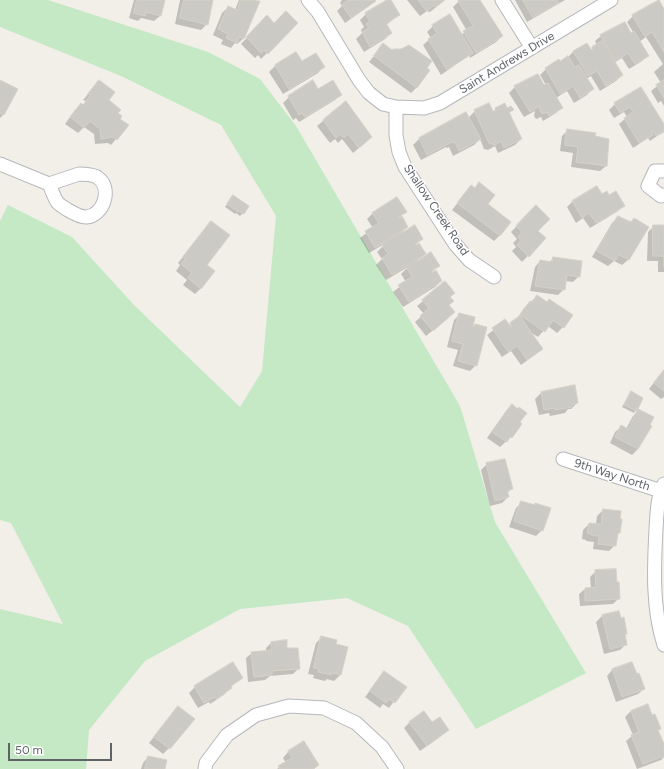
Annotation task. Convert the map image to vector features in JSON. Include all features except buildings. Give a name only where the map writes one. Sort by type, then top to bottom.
[{"type":"street","points":[[308,0],[322,18],[359,80],[369,93],[383,104],[396,107]]},
{"type":"street","points":[[502,0],[532,48]]},
{"type":"street","name":"Saint Andrews Drive","points":[[396,107],[424,108],[440,103],[611,0]]},
{"type":"street","name":"Shallow Creek Road","points":[[396,107],[396,135],[399,152],[405,167],[455,244],[469,260],[494,277]]},
{"type":"street","points":[[0,164],[49,184]]},
{"type":"street","points":[[664,171],[655,171],[648,186],[661,196],[664,195]]},
{"type":"street","name":"9th Way North","points":[[563,459],[662,488]]},
{"type":"street","points":[[662,488],[658,512],[654,558],[656,608],[664,645]]},
{"type":"street","points":[[204,769],[206,763],[227,735],[256,715],[289,706],[324,708],[356,723],[382,747],[397,769]]},
{"type":"green space","points":[[0,0],[48,0],[208,52],[260,79],[296,126],[460,406],[495,522],[586,673],[476,729],[408,626],[347,598],[240,609],[145,661],[89,730],[86,769],[0,769],[0,609],[63,624],[11,523],[0,520],[0,221],[8,205],[72,237],[134,305],[240,407],[262,371],[276,216],[221,125],[121,76],[0,27]]}]
